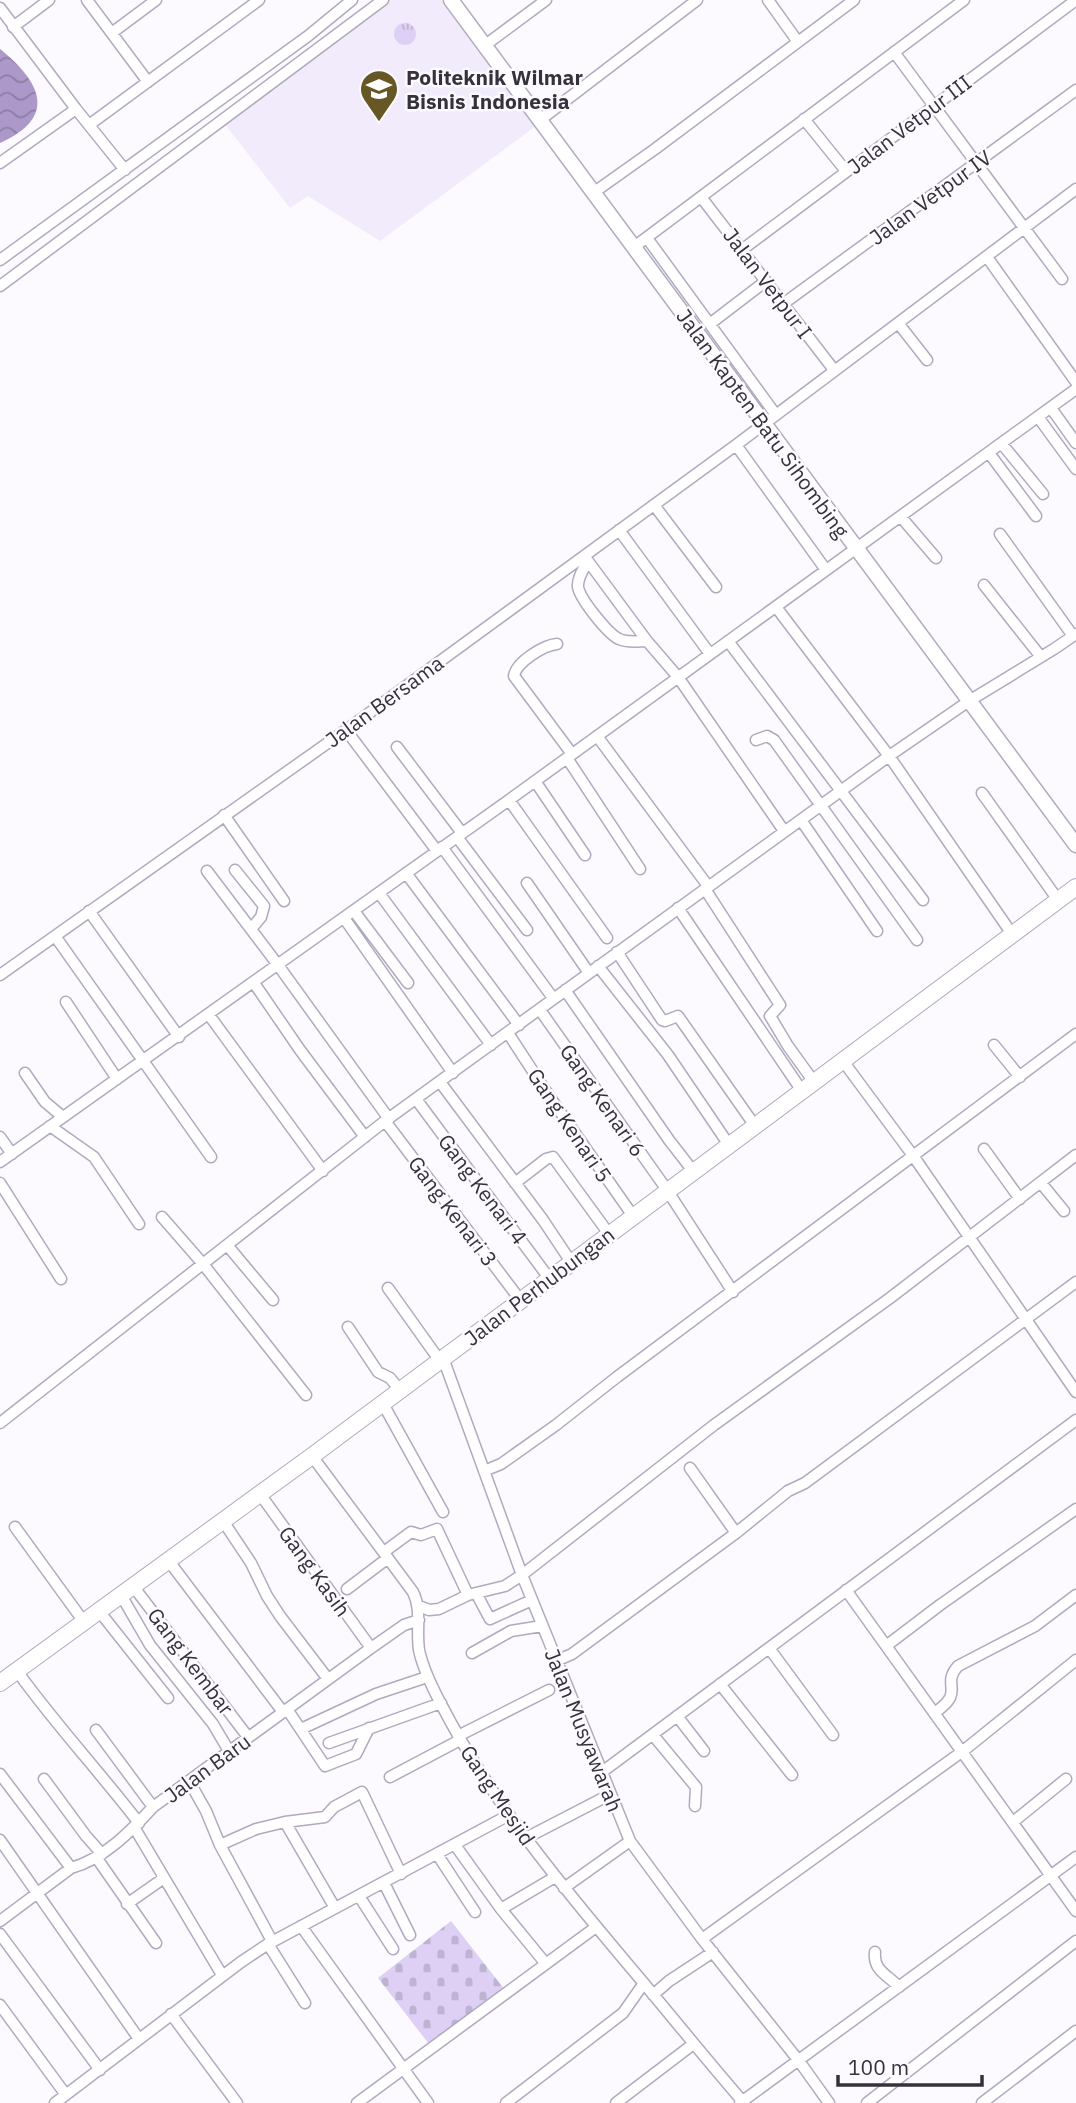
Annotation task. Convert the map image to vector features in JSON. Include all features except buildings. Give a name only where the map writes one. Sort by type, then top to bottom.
[{"type":"main road","name":"Jalan Perhubungan","points":[[0,1683],[312,1456],[1076,887]]},
{"type":"street","points":[[13,27],[48,0]]},
{"type":"street","points":[[88,0],[148,82]]},
{"type":"street","points":[[113,32],[156,0]]},
{"type":"street","points":[[89,125],[259,0]]},
{"type":"street","points":[[0,286],[383,0]]},
{"type":"street","name":"Jalan Kapten Batu Sihombing","points":[[451,0],[634,247],[771,420],[856,548],[1076,845]]},
{"type":"street","points":[[484,46],[546,0]]},
{"type":"street","points":[[540,120],[697,0]]},
{"type":"street","points":[[768,0],[798,42]]},
{"type":"street","points":[[593,192],[854,0]]},
{"type":"street","points":[[634,247],[964,0]]},
{"type":"street","name":"Jalan Vetpur III","points":[[743,248],[1076,0]]},
{"type":"street","points":[[0,260],[308,36],[348,1]]},
{"type":"street","points":[[0,8],[125,170]]},
{"type":"street","points":[[894,52],[1062,279]]},
{"type":"street","name":"Jalan Vetpur IV","points":[[783,304],[1076,90]]},
{"type":"street","points":[[0,163],[76,109]]},
{"type":"street","points":[[804,119],[846,171]]},
{"type":"street","name":"Jalan Bersama","points":[[0,975],[586,558],[619,530],[771,420],[1076,189]]},
{"type":"street","name":"Jalan Vetpur I","points":[[701,197],[743,248],[834,370]]},
{"type":"street","points":[[647,238],[710,323],[771,420]]},
{"type":"street","points":[[987,257],[1076,382]]},
{"type":"street","points":[[710,323],[766,281]]},
{"type":"street","points":[[898,323],[926,360]]},
{"type":"street","points":[[0,1162],[509,800],[1076,389]]},
{"type":"street","points":[[1051,408],[1076,443]]},
{"type":"street","points":[[1038,417],[1076,469]]},
{"type":"street","points":[[1002,444],[1043,494]]},
{"type":"street","points":[[736,445],[826,570]]},
{"type":"street","points":[[989,453],[1036,516]]},
{"type":"street","points":[[654,505],[716,587]]},
{"type":"street","points":[[901,517],[936,558]]},
{"type":"street","points":[[619,530],[710,654]]},
{"type":"street","points":[[0,1423],[387,1120],[553,998],[889,756],[969,701],[1075,635],[1000,534]]},
{"type":"street","points":[[586,558],[647,641],[678,677],[784,831]]},
{"type":"street","points":[[586,558],[578,587],[589,605],[608,629],[621,640],[647,641]]},
{"type":"street","points":[[984,585],[1041,657]]},
{"type":"street","points":[[776,607],[889,756],[1012,934]]},
{"type":"street","points":[[728,641],[923,900]]},
{"type":"street","points":[[557,644],[546,646],[516,668],[514,676],[569,756],[640,869]]},
{"type":"street","points":[[346,730],[553,998]]},
{"type":"street","points":[[597,736],[707,888],[780,1005],[770,1016],[808,1086]]},
{"type":"street","points":[[757,740],[767,736],[774,740],[917,940]]},
{"type":"street","points":[[397,747],[527,930]]},
{"type":"street","points":[[535,781],[585,855]]},
{"type":"street","points":[[982,793],[1058,900]]},
{"type":"street","points":[[509,800],[607,938]]},
{"type":"street","points":[[224,815],[284,901]]},
{"type":"street","points":[[801,820],[877,930]]},
{"type":"street","points":[[235,870],[264,906],[261,917],[251,929]]},
{"type":"street","name":"Gang Kenari 3","points":[[207,871],[521,1301]]},
{"type":"street","points":[[405,873],[519,1025]]},
{"type":"street","points":[[527,883],[594,969],[668,1055],[729,1145]]},
{"type":"street","points":[[379,893],[491,1045]]},
{"type":"street","points":[[678,908],[808,1086]]},
{"type":"street","points":[[89,911],[179,1037]]},
{"type":"street","points":[[349,914],[408,983]]},
{"type":"street","points":[[349,914],[453,1073]]},
{"type":"street","points":[[55,936],[211,1157]]},
{"type":"street","points":[[617,953],[662,1020],[677,1015],[755,1126]]},
{"type":"street","points":[[254,983],[365,1137]]},
{"type":"street","points":[[565,990],[693,1171]]},
{"type":"street","points":[[66,1002],[117,1079]]},
{"type":"street","name":"Gang Kenari 6","points":[[540,1010],[667,1190],[733,1292]]},
{"type":"street","points":[[209,1015],[323,1171]]},
{"type":"street","name":"Gang Kenari 5","points":[[508,1032],[633,1216]]},
{"type":"street","points":[[484,1471],[501,1464],[556,1425],[1076,1034]]},
{"type":"street","points":[[994,1045],[1020,1077]]},
{"type":"street","points":[[843,1061],[914,1157],[1076,1392]]},
{"type":"street","points":[[25,1073],[45,1102],[53,1107],[57,1121],[94,1157],[139,1224]]},
{"type":"street","points":[[440,1082],[571,1262]]},
{"type":"street","name":"Gang Kenari 4","points":[[416,1099],[549,1278]]},
{"type":"street","points":[[0,1137],[12,1154]]},
{"type":"street","points":[[984,1149],[1020,1199]]},
{"type":"street","points":[[312,1456],[413,1592],[419,1606],[429,1610],[439,1609],[472,1594],[505,1586],[714,1425],[970,1238],[1076,1155]]},
{"type":"street","points":[[515,1182],[546,1159],[554,1157],[609,1234]]},
{"type":"street","points":[[1041,1183],[1064,1211]]},
{"type":"street","points":[[0,1184],[61,1279]]},
{"type":"street","points":[[162,1217],[203,1264],[306,1395]]},
{"type":"street","points":[[235,1239],[273,1300]]},
{"type":"street","points":[[556,1661],[572,1654],[736,1533],[788,1491],[805,1482],[1076,1282]]},
{"type":"street","name":"Jalan Musyawarah","points":[[388,1288],[442,1359],[531,1601],[630,1841],[702,1939],[830,2103]]},
{"type":"street","points":[[348,1327],[378,1372],[390,1378],[399,1389]]},
{"type":"street","points":[[382,1402],[443,1513]]},
{"type":"street","points":[[602,1772],[1076,1420]]},
{"type":"street","points":[[690,1468],[736,1533]]},
{"type":"street","name":"Gang Kasih","points":[[260,1494],[370,1647]]},
{"type":"street","points":[[886,1646],[1076,1509]]},
{"type":"street","points":[[223,1521],[251,1563],[280,1616],[328,1679]]},
{"type":"street","points":[[15,1527],[85,1622]]},
{"type":"street","points":[[347,1589],[411,1532],[421,1535],[437,1529],[472,1594],[490,1619],[531,1601]]},
{"type":"street","points":[[168,1560],[301,1729],[325,1766],[356,1754],[369,1728]]},
{"type":"street","points":[[127,1590],[150,1645],[213,1724],[229,1751]]},
{"type":"street","name":"Gang Kembar","points":[[127,1590],[248,1737]]},
{"type":"street","points":[[846,1590],[1076,1910]]},
{"type":"street","points":[[934,1713],[951,1698],[951,1677],[958,1666],[1035,1626],[1076,1595]]},
{"type":"street","name":"Gang Mesjid","points":[[419,1606],[419,1647],[428,1677],[459,1738],[509,1815],[555,1877],[742,2102]]},
{"type":"street","points":[[99,1611],[168,1699]]},
{"type":"street","name":"Jalan Baru","points":[[0,1921],[71,1868],[99,1856],[153,1807],[370,1647],[404,1625],[418,1620]]},
{"type":"street","points":[[472,1653],[511,1631],[542,1626]]},
{"type":"street","points":[[769,1648],[833,1735]]},
{"type":"street","points":[[702,1939],[962,1751],[1076,1661]]},
{"type":"street","points":[[17,1671],[51,1717],[88,1758],[136,1825],[222,1976]]},
{"type":"street","points":[[301,1729],[376,1693],[428,1677]]},
{"type":"street","points":[[720,1684],[792,1775]]},
{"type":"street","points":[[390,1777],[549,1690]]},
{"type":"street","points":[[330,1743],[441,1703]]},
{"type":"street","points":[[677,1716],[704,1751]]},
{"type":"street","points":[[96,1730],[153,1807]]},
{"type":"street","points":[[653,1735],[694,1785],[697,1793],[695,1806]]},
{"type":"street","points":[[0,1774],[71,1868]]},
{"type":"street","points":[[44,1779],[86,1836],[127,1904],[156,1943]]},
{"type":"street","points":[[1013,1822],[1066,1779]]},
{"type":"street","points":[[189,1781],[270,1943],[305,2003]]},
{"type":"street","points":[[220,1845],[256,1829],[325,1817],[334,1807],[363,1793],[401,1874]]},
{"type":"street","points":[[526,1838],[611,1794]]},
{"type":"street","points":[[55,2103],[222,1976],[270,1943],[509,1815]]},
{"type":"street","points":[[285,1822],[335,1909]]},
{"type":"street","points":[[0,1840],[139,2039]]},
{"type":"street","points":[[564,1888],[630,1841]]},
{"type":"street","points":[[456,1845],[501,1909],[546,1965]]},
{"type":"street","points":[[437,1854],[475,1912]]},
{"type":"street","points":[[742,2102],[1076,1857]]},
{"type":"street","points":[[501,1909],[555,1877]]},
{"type":"street","points":[[127,1904],[164,1878]]},
{"type":"street","points":[[384,1883],[411,1935]]},
{"type":"street","points":[[359,1896],[393,1949]]},
{"type":"street","points":[[301,1926],[428,2103]]},
{"type":"street","points":[[356,2103],[596,1927]]},
{"type":"street","points":[[0,1934],[100,2070]]},
{"type":"street","points":[[866,2103],[1076,1941]]},
{"type":"street","points":[[653,1995],[668,1981],[713,1952]]},
{"type":"street","points":[[875,1952],[878,1968],[899,1987]]},
{"type":"street","points":[[506,2103],[623,2013],[644,1983]]},
{"type":"street","points":[[0,2005],[66,2095]]},
{"type":"street","points":[[171,2014],[236,2103]]},
{"type":"street","points":[[982,2103],[1076,2031]]},
{"type":"street","points":[[616,2103],[692,2045]]},
{"type":"street","points":[[372,2092],[379,2103]]},
{"type":"shaded area","name":"Politeknik Wilmar Bisnis Indonesia","points":[[385,0],[441,0],[536,126],[380,241],[308,196],[290,208],[221,119]]},
{"type":"green space","points":[[401,23],[409,23],[416,30],[416,38],[409,45],[401,45],[394,38],[394,30]]},
{"type":"green space","points":[[451,1921],[505,1990],[432,2048],[378,1978]]},
{"type":"water","points":[[0,49],[25,74],[37,99],[36,111],[30,122],[18,133],[0,143]]},
{"type":"place","name":"Politeknik Wilmar Bisnis Indonesia","points":[[379,123]]}]
